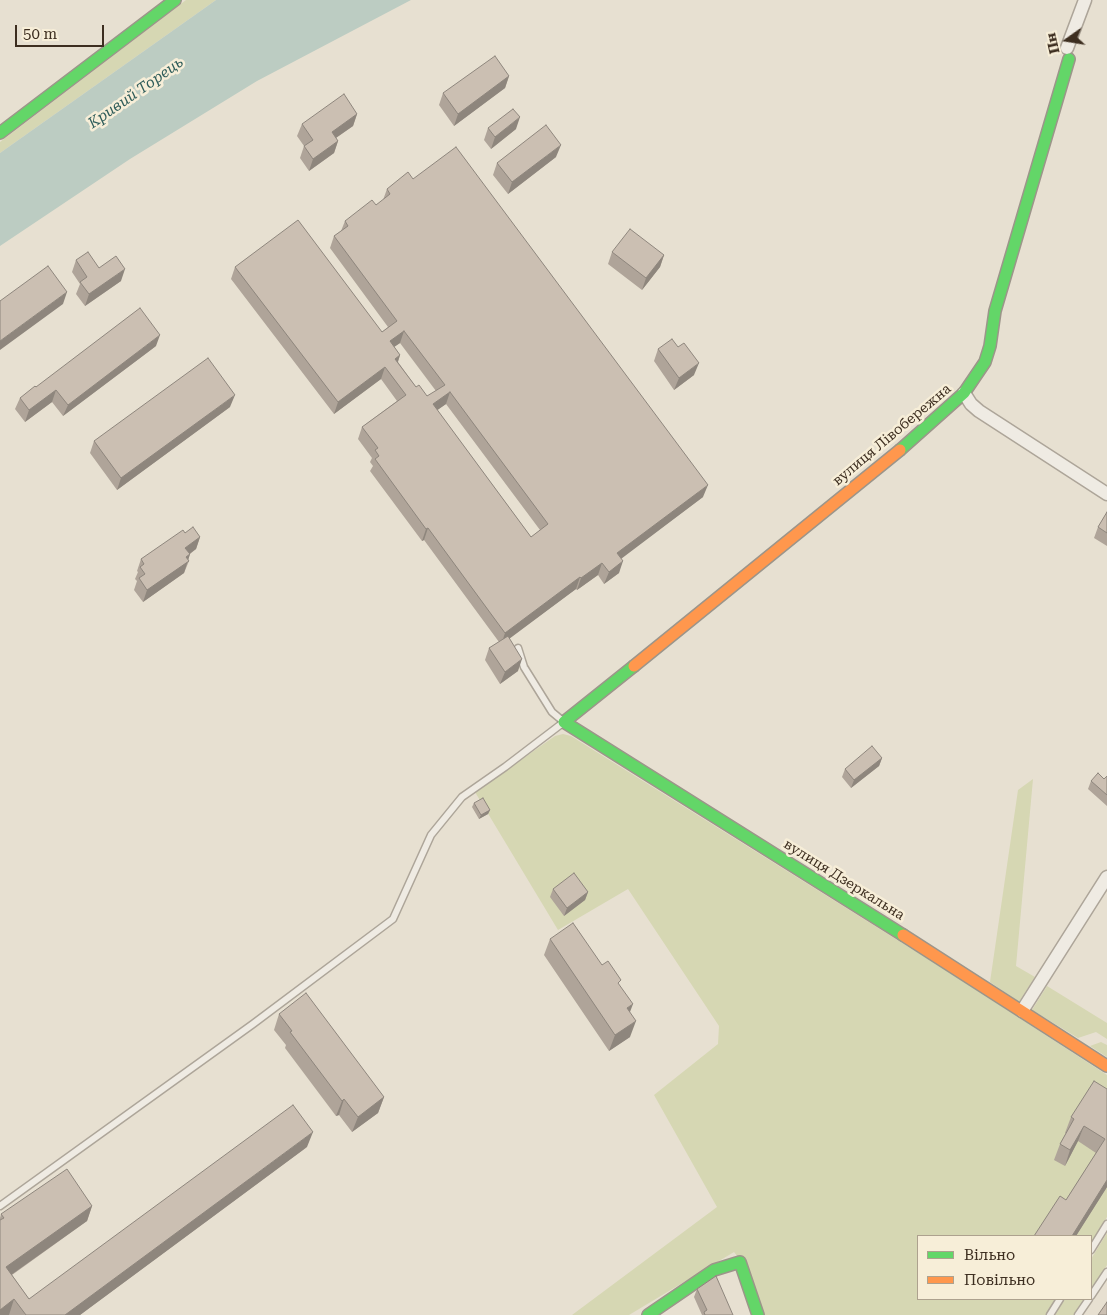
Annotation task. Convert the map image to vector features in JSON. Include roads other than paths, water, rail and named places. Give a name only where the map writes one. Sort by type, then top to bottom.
[{"type":"street","points":[[0,133],[175,0]]},
{"type":"street","points":[[1068,53],[1085,0]]},
{"type":"street","name":"вулиця Лівобережна","points":[[564,722],[899,451],[964,393],[985,362],[990,346],[995,311],[1068,53]]},
{"type":"street","points":[[964,393],[970,404],[979,412],[1107,494]]},
{"type":"street","name":"вулиця Дзеркальна","points":[[564,722],[1107,1066]]},
{"type":"street","points":[[1022,1011],[1107,877]]},
{"type":"street","points":[[648,1315],[714,1270],[740,1262],[758,1315]]},
{"type":"lane","points":[[0,1206],[253,1024],[393,919],[431,835],[462,797],[564,722],[552,712],[524,667],[518,648]]},
{"type":"lane","points":[[1092,1248],[1107,1224]]},
{"type":"lane","points":[[1092,1295],[1107,1272]]},
{"type":"lane","points":[[1050,1315],[1059,1300]]},
{"type":"lane","points":[[1078,1315],[1089,1300]]},
{"type":"water","name":"Кривий Торець","points":[[216,0],[411,0],[257,81],[130,159],[0,246],[0,153]]}]
